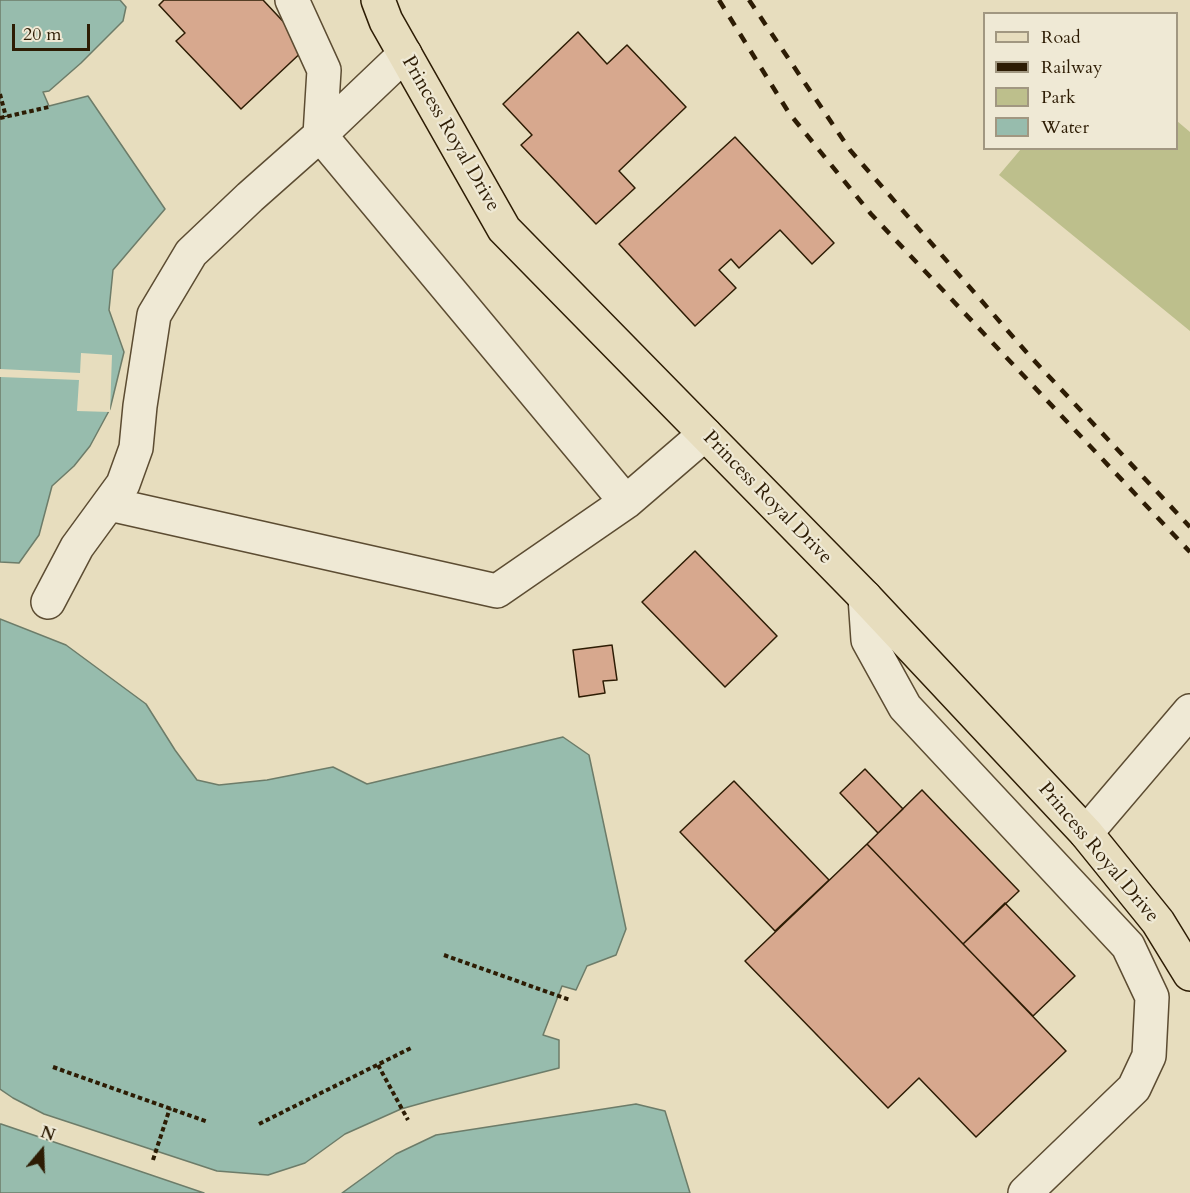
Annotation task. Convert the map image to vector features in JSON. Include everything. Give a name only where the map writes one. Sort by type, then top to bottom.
[{"type":"main road","name":"Princess Royal Drive","points":[[378,0],[386,21],[504,230],[865,597],[1086,833],[1158,922],[1190,974]]},
{"type":"street","points":[[291,0],[324,70],[320,135],[626,502]]},
{"type":"street","points":[[48,602],[76,547],[123,484],[136,448],[154,315],[191,253],[405,54]]},
{"type":"street","points":[[108,504],[497,591],[626,502],[705,434]]},
{"type":"street","points":[[865,597],[868,640],[905,707],[1128,946],[1152,997],[1149,1056],[1134,1088],[1025,1193]]},
{"type":"street","points":[[1086,833],[1190,711]]},
{"type":"street","points":[[1158,922],[1190,948]]},
{"type":"path","points":[[0,94],[6,117]]},
{"type":"path","points":[[0,118],[49,107]]},
{"type":"path","points":[[444,956],[570,1000]]},
{"type":"path","points":[[259,1124],[413,1047]]},
{"type":"path","points":[[378,1065],[408,1120]]},
{"type":"path","points":[[53,1067],[208,1122]]},
{"type":"path","points":[[153,1160],[170,1108]]},
{"type":"green space","points":[[1178,122],[1190,132],[1190,331],[999,175],[1020,150],[1178,150]]},
{"type":"water","points":[[0,0],[120,0],[126,7],[123,21],[81,63],[49,91],[43,92],[49,106],[88,96],[165,209],[113,270],[109,310],[124,352],[110,409],[90,446],[74,466],[52,486],[39,535],[19,563],[0,562]]},
{"type":"water","points":[[0,619],[66,645],[146,704],[197,780],[219,785],[267,780],[333,767],[367,784],[563,737],[589,755],[626,929],[616,955],[587,966],[576,990],[562,986],[543,1035],[559,1040],[559,1068],[401,1109],[345,1134],[305,1163],[268,1175],[217,1171],[44,1114],[0,1089]]},
{"type":"water","points":[[636,1104],[665,1111],[690,1193],[342,1193],[396,1154],[436,1135]]},
{"type":"water","points":[[1,1124],[204,1193],[0,1193]]},
{"type":"pier","points":[[81,353],[112,355],[110,412],[77,411],[79,380],[0,377],[0,369],[80,373]]},
{"type":"building","points":[[164,0],[263,0],[307,47],[241,109],[176,41],[185,33],[159,5]]},
{"type":"building","points":[[578,32],[607,64],[627,45],[686,107],[619,171],[635,188],[596,224],[521,145],[532,135],[503,104]]},
{"type":"building","points":[[735,137],[834,243],[812,264],[780,230],[739,268],[731,259],[719,270],[736,288],[695,326],[619,244]]},
{"type":"building","points":[[695,551],[777,636],[725,687],[642,602]]},
{"type":"building","points":[[612,645],[617,680],[603,681],[605,693],[579,697],[573,650]]},
{"type":"building","points":[[865,769],[903,809],[878,833],[840,793]]},
{"type":"building","points":[[734,781],[829,880],[775,931],[680,832]]},
{"type":"building","points":[[922,790],[1019,891],[963,944],[867,844]]},
{"type":"building","points":[[867,844],[1066,1051],[976,1137],[919,1078],[888,1108],[745,961]]},
{"type":"building","points":[[1005,903],[1075,976],[1033,1016],[963,944]]},
{"type":"railway","points":[[719,0],[789,113],[871,214],[1190,552]]},
{"type":"railway","points":[[749,0],[850,150],[1028,354],[1190,527]]}]
